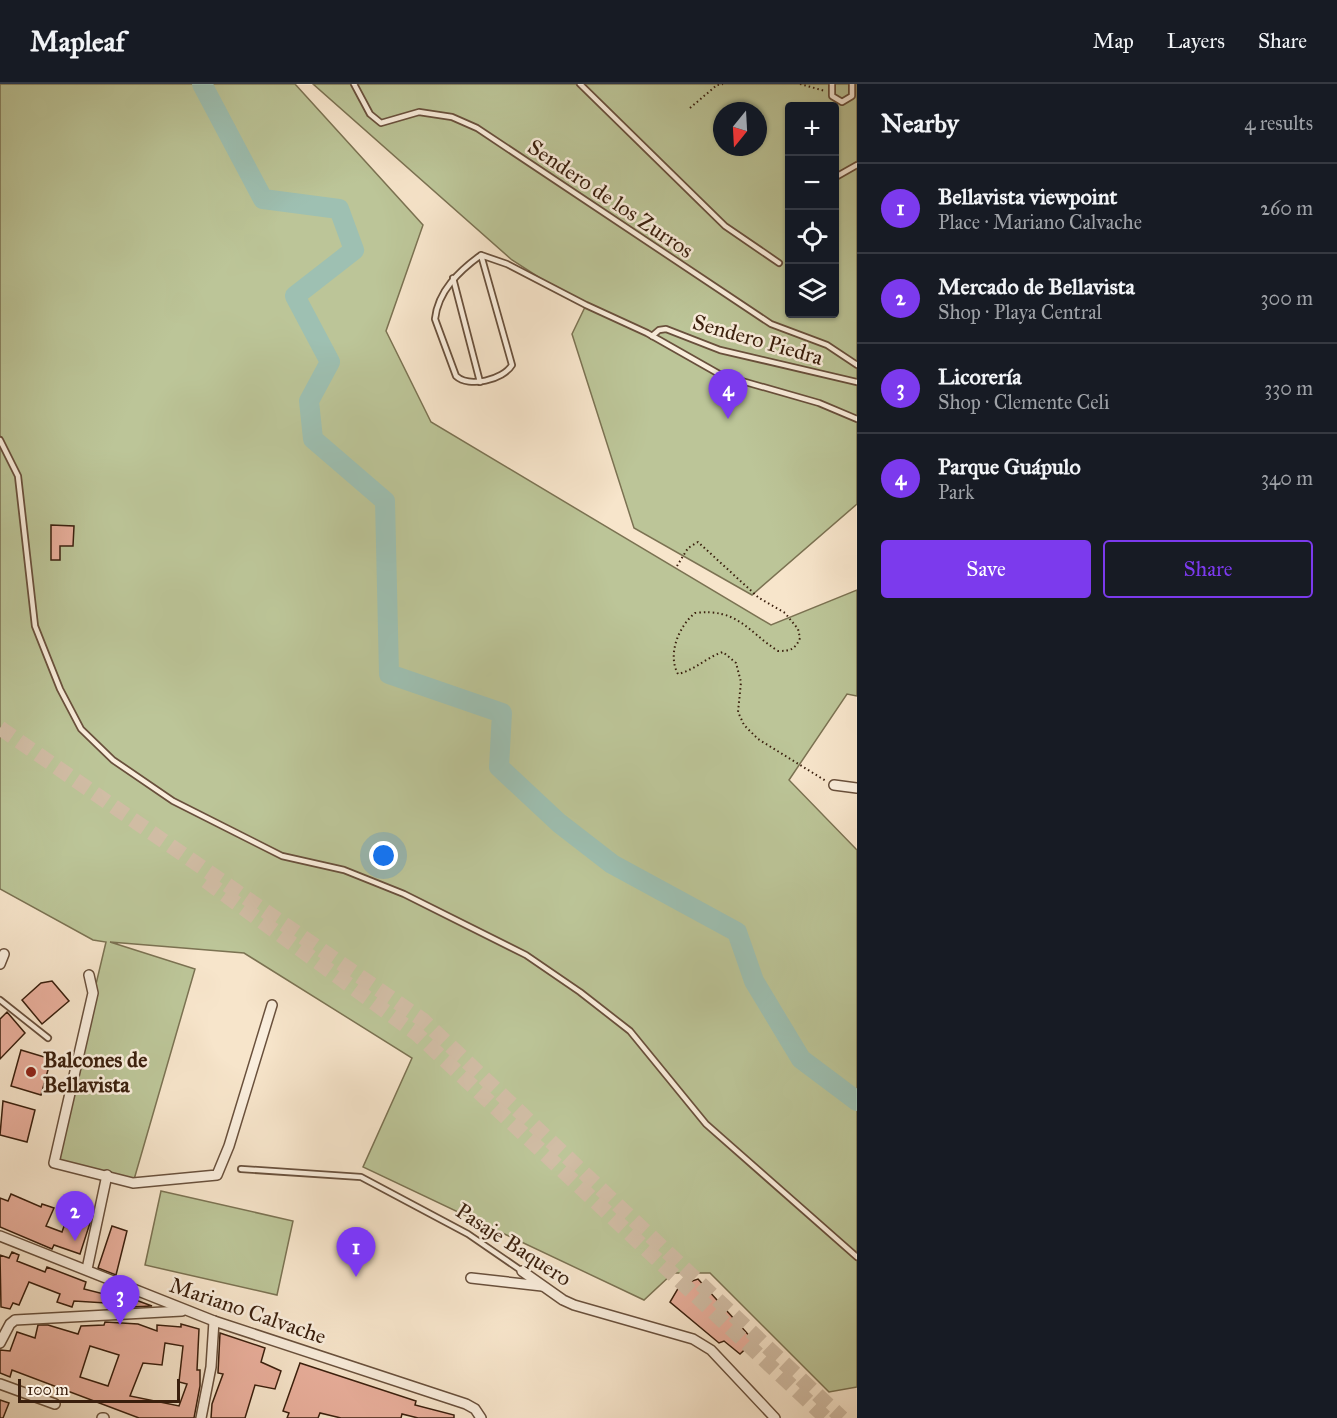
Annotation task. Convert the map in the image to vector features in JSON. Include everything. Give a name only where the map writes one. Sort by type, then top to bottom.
[{"type":"street","points":[[834,785],[857,788]]},
{"type":"street","points":[[89,975],[93,995],[54,1163],[133,1183],[216,1176],[229,1146],[272,1005]]},
{"type":"street","points":[[87,1269],[107,1175]]},
{"type":"street","name":"Mariano Calvache","points":[[0,1236],[87,1269],[186,1311],[466,1404],[475,1409],[481,1418]]},
{"type":"street","name":"Pasaje Baquero","points":[[522,1271],[574,1305],[693,1339],[711,1350],[775,1418]]},
{"type":"street","points":[[471,1278],[544,1287]]},
{"type":"street","points":[[0,1343],[10,1324],[15,1320],[186,1311]]},
{"type":"street","points":[[201,1418],[211,1367],[214,1321]]},
{"type":"street","points":[[0,1384],[55,1404]]},
{"type":"lane","name":"Sendero de los Zurros","points":[[354,84],[370,114],[381,123],[419,112],[452,117],[477,128],[771,324],[827,345],[857,365]]},
{"type":"lane","points":[[580,84],[725,226],[779,263]]},
{"type":"lane","points":[[832,84],[831,93],[835,99],[846,101],[852,96],[854,86]]},
{"type":"lane","points":[[839,174],[857,165]]},
{"type":"lane","points":[[481,255],[512,365],[508,371],[480,382],[461,380],[456,376],[435,319],[436,309],[453,278],[481,255]]},
{"type":"lane","points":[[481,255],[507,264],[652,336],[721,375],[819,403],[857,419]]},
{"type":"lane","points":[[453,278],[480,382]]},
{"type":"lane","name":"Sendero Piedra","points":[[652,336],[659,330],[666,329],[720,350],[857,382]]},
{"type":"lane","points":[[0,440],[18,476],[35,626],[60,689],[81,729],[113,760],[173,801],[282,856],[344,870],[404,894],[526,955],[580,992],[630,1031],[706,1124],[857,1257]]},
{"type":"lane","points":[[0,1000],[48,1038]]},
{"type":"lane","name":"Pasaje Baquero","points":[[241,1169],[361,1177],[468,1234],[522,1271]]},
{"type":"path","points":[[690,108],[717,85],[723,84]]},
{"type":"path","points":[[800,84],[831,93]]},
{"type":"path","points":[[677,566],[688,548],[698,542],[759,598],[785,613],[798,628],[800,638],[796,647],[789,651],[778,651],[745,623],[711,611],[695,613],[680,630],[674,658],[678,674],[688,672],[709,657],[723,652],[736,663],[741,682],[738,712],[744,725],[759,739],[834,785]]},
{"type":"green space","points":[[0,84],[295,84],[423,225],[386,331],[431,422],[771,625],[857,590],[857,696],[847,694],[789,780],[857,850],[857,1387],[829,1392],[710,1273],[673,1273],[644,1300],[363,1167],[412,1058],[244,953],[110,942],[195,969],[133,1183],[54,1161],[106,942],[93,940],[0,889]]},
{"type":"green space","points":[[313,84],[857,84],[857,504],[752,595],[634,528],[572,334],[585,307],[512,260]]},
{"type":"green space","points":[[161,1191],[293,1221],[277,1295],[145,1265]]},
{"type":"building","points":[[51,525],[74,526],[73,546],[60,546],[60,560],[51,560]]},
{"type":"building","name":"Balcones de Bellavista","points":[[52,981],[69,1001],[42,1024],[22,1000],[41,983]]},
{"type":"building","name":"Balcones de Bellavista","points":[[7,1012],[25,1033],[0,1059],[0,1019]]},
{"type":"building","name":"Balcones de Bellavista","points":[[21,1050],[51,1059],[41,1095],[11,1086]]},
{"type":"building","points":[[3,1101],[35,1110],[27,1142],[0,1135]]},
{"type":"building","points":[[11,1194],[41,1207],[42,1204],[54,1208],[46,1226],[62,1232],[68,1215],[90,1223],[80,1254],[54,1245],[52,1249],[0,1227],[0,1198],[8,1201]]},
{"type":"building","points":[[112,1226],[127,1231],[116,1275],[98,1268]]},
{"type":"building","points":[[12,1252],[19,1255],[17,1261],[45,1272],[47,1267],[86,1282],[84,1289],[108,1295],[106,1303],[74,1301],[72,1307],[57,1302],[60,1294],[29,1282],[19,1305],[13,1303],[10,1309],[1,1307],[0,1255],[9,1258]]},
{"type":"building","points":[[698,1279],[754,1341],[740,1354],[724,1341],[719,1343],[670,1302],[680,1285]]},
{"type":"building","points":[[111,1291],[152,1306],[132,1307],[108,1301]]},
{"type":"building","points":[[105,1322],[138,1324],[157,1331],[157,1325],[181,1327],[181,1324],[199,1329],[197,1370],[200,1370],[200,1386],[194,1418],[139,1418],[12,1370],[10,1377],[0,1373],[0,1350],[10,1351],[17,1332],[35,1338],[38,1325],[48,1325],[78,1334],[81,1326],[104,1325]],"holes":[[[165,1343],[183,1346],[179,1382],[187,1384],[179,1406],[130,1396],[143,1363],[162,1365]],[[90,1346],[119,1355],[108,1386],[80,1377]]]},
{"type":"building","points":[[220,1333],[265,1348],[261,1362],[281,1371],[275,1389],[255,1385],[245,1418],[211,1418],[212,1404],[223,1374],[218,1373]]},
{"type":"building","points":[[300,1363],[416,1401],[415,1405],[454,1415],[454,1418],[418,1418],[402,1414],[401,1418],[341,1418],[320,1413],[318,1418],[287,1418],[289,1413],[283,1411]]},
{"type":"building","points":[[0,1400],[9,1403],[3,1418],[0,1418]]},
{"type":"waterway","points":[[202,84],[263,199],[339,209],[354,250],[295,296],[330,362],[309,401],[313,439],[385,501],[389,674],[502,713],[499,767],[559,823],[612,864],[737,932],[754,981],[801,1059],[857,1101]]},
{"type":"tunnel","points":[[0,728],[423,1020],[842,1418]]},
{"type":"tunnel","points":[[206,881],[417,1034],[826,1418]]},
{"type":"place","name":"Parque Guápulo","points":[[728,419]]},
{"type":"place","name":"Balcones de Bellavista","points":[[31,1072]]},
{"type":"place","name":"Mercado de Bellavista","points":[[75,1241]]},
{"type":"place","name":"Bellavista viewpoint","points":[[356,1277]]},
{"type":"place","name":"Licorería","points":[[120,1325]]}]
